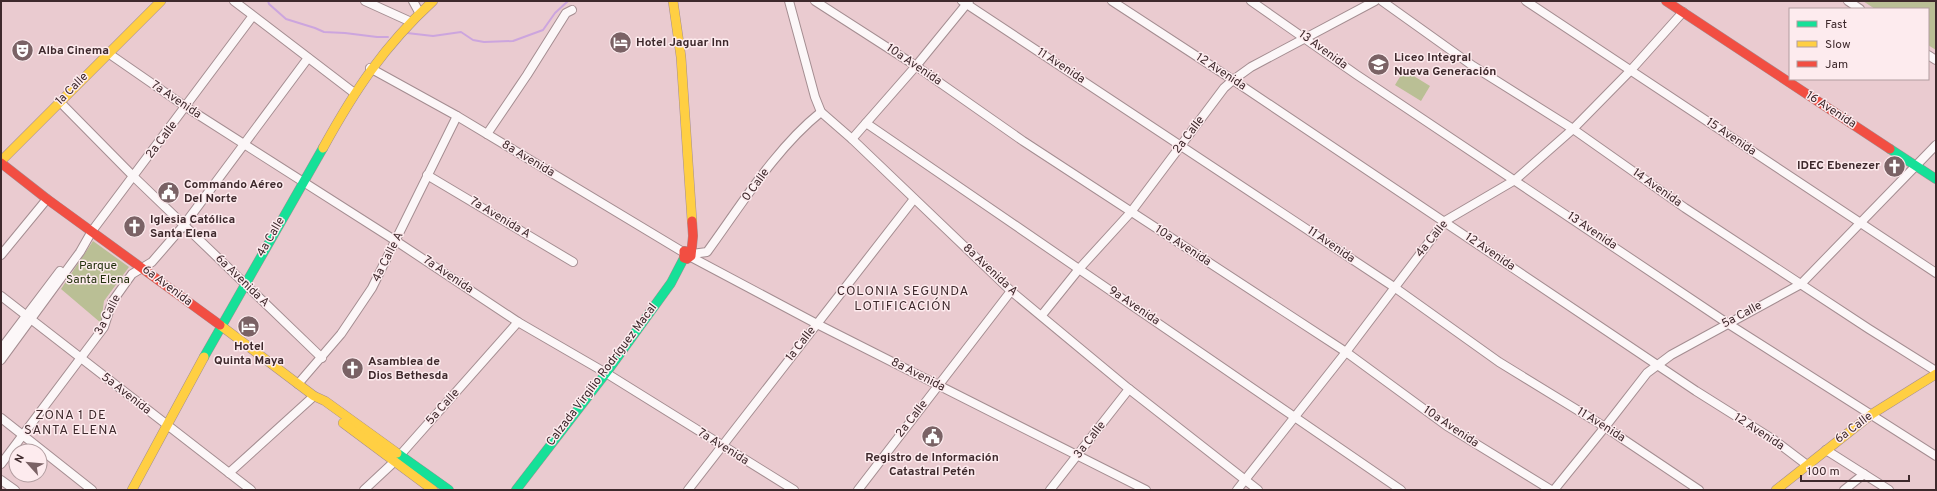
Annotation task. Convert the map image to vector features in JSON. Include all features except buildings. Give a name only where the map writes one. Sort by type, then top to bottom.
[{"type":"street","name":"1a Calle","points":[[1,162],[161,1]]},
{"type":"street","points":[[234,1],[252,17],[354,92]]},
{"type":"street","points":[[365,1],[409,21]]},
{"type":"street","points":[[413,1],[419,12]]},
{"type":"street","name":"4a Calle","points":[[132,490],[244,283],[304,182],[354,92],[370,68],[409,21],[433,1]]},
{"type":"street","points":[[666,1],[673,54],[688,255]]},
{"type":"street","name":"Calzada Virgilio Rodríguez Macal","points":[[524,490],[609,375],[688,255],[693,236],[691,197],[681,57],[673,1]]},
{"type":"street","name":"8a Avenida A","points":[[789,1],[815,97],[821,112],[852,139],[1011,291],[1042,315],[1129,389],[1258,490]]},
{"type":"street","name":"10a Avenida","points":[[816,1],[916,66],[1022,141],[1346,352],[1447,426],[1552,490]]},
{"type":"street","name":"12 Avenida","points":[[1112,1],[1445,221],[1657,366],[1774,440],[1807,465]]},
{"type":"street","name":"13 Avenida","points":[[1251,1],[1357,75],[1727,323],[1936,456]]},
{"type":"street","name":"2a Calle","points":[[1042,315],[1080,269],[1131,212],[1181,144],[1233,80],[1251,68],[1375,1]]},
{"type":"street","name":"14 Avenida","points":[[1382,1],[1473,66],[1573,129],[1686,208],[1936,372]]},
{"type":"street","name":"15 Avenida","points":[[1526,1],[1936,273]]},
{"type":"street","name":"16 Avenida","points":[[1666,1],[1936,179]]},
{"type":"street","points":[[1848,1],[1858,8]]},
{"type":"street","points":[[852,139],[916,66],[966,2]]},
{"type":"street","name":"11 Avenida","points":[[966,2],[1394,287],[1499,362],[1606,427],[1699,490]]},
{"type":"street","points":[[487,134],[528,75],[566,13],[572,10]]},
{"type":"street","name":"4a Calle","points":[[1237,490],[1346,352],[1445,221],[1515,180],[1573,129],[1631,70],[1683,12]]},
{"type":"street","name":"2a Calle","points":[[1,360],[76,249],[84,243],[186,108],[252,17]]},
{"type":"street","name":"7a Avenida","points":[[108,53],[186,108],[396,241],[518,322],[609,375],[794,490]]},
{"type":"street","name":"3a Calle","points":[[1,464],[104,327],[112,302],[132,274],[152,262],[184,225],[308,58]]},
{"type":"street","name":"8a Avenida","points":[[370,68],[457,116],[688,255],[816,324],[1146,490]]},
{"type":"street","name":"6a Avenida A","points":[[60,102],[134,177],[322,358]]},
{"type":"street","name":"0 Calle","points":[[688,255],[707,252],[778,156],[806,125],[821,112]]},
{"type":"street","name":"4a Calle A","points":[[298,384],[322,358],[361,306],[396,241],[457,116]]},
{"type":"street","name":"9a Avenida","points":[[866,123],[1401,490]]},
{"type":"street","name":"5a Calle","points":[[1552,490],[1606,427],[1647,373],[1671,355],[1727,323],[1801,284],[1936,145]]},
{"type":"street","name":"6a Avenida","points":[[1,162],[47,199],[142,267],[314,396],[325,401],[397,458],[433,490]]},
{"type":"street","name":"7a Avenida A","points":[[428,175],[573,262]]},
{"type":"street","points":[[1,255],[47,199]]},
{"type":"street","name":"1a Calle","points":[[688,490],[914,199]]},
{"type":"street","name":"2a Calle","points":[[858,490],[1011,291]]},
{"type":"street","name":"5a Avenida","points":[[1,296],[251,490]]},
{"type":"street","name":"2a Calle","points":[[1,349],[29,318]]},
{"type":"street","name":"5a Calle","points":[[364,490],[397,458],[518,322]]},
{"type":"street","name":"6a Calle","points":[[1776,490],[1872,414],[1936,372]]},
{"type":"street","name":"Calzada Virgilio Rodríguez Macal","points":[[516,490],[609,375]]},
{"type":"street","name":"3a Calle","points":[[1050,490],[1129,389]]},
{"type":"street","points":[[229,473],[314,396]]},
{"type":"street","points":[[1,418],[92,490]]},
{"type":"street","points":[[1826,450],[1889,490]]},
{"type":"street","name":"6a Avenida","points":[[397,458],[449,490]]},
{"type":"street","points":[[1844,490],[1864,474]]},
{"type":"street","points":[[1,480],[15,490]]},
{"type":"green space","points":[[1863,1],[1936,1],[1936,50],[1929,46],[1929,8],[1874,8]]},
{"type":"green space","points":[[1404,70],[1430,86],[1421,101],[1395,85]]},
{"type":"green space","name":"Parque Santa Elena","points":[[93,241],[129,267],[104,301],[101,323],[61,289]]},
{"type":"waterway","points":[[268,1],[269,4],[286,19],[324,32],[388,37]]},
{"type":"waterway","points":[[407,33],[433,36],[461,32],[473,40],[484,42],[513,41],[543,30],[555,13],[568,1]]},
{"type":"traffic: fast","points":[[204,357],[323,148]]},
{"type":"traffic: fast","points":[[1890,149],[1936,179]]},
{"type":"traffic: fast","points":[[516,490],[606,373],[671,283],[684,258]]},
{"type":"traffic: fast","points":[[397,453],[449,490]]},
{"type":"traffic: slow","points":[[1,161],[161,1]]},
{"type":"traffic: slow","points":[[323,148],[359,88],[385,52],[433,1]]},
{"type":"traffic: slow","points":[[673,1],[681,57],[692,221]]},
{"type":"traffic: slow","points":[[220,325],[314,396],[325,401],[397,453]]},
{"type":"traffic: slow","points":[[132,490],[204,357]]},
{"type":"traffic: slow","points":[[1776,490],[1872,414],[1936,374]]},
{"type":"traffic: slow","points":[[343,423],[433,490]]},
{"type":"traffic: jam","points":[[1666,1],[1890,149]]},
{"type":"traffic: jam","points":[[1,163],[47,199],[220,325]]},
{"type":"traffic: jam","points":[[691,252],[684,251],[684,258],[687,259],[691,256],[693,236],[692,221]]},
{"type":"place","name":"Hotel Jaguar Inn","points":[[621,43]]},
{"type":"place","name":"Alba Cinema","points":[[23,51]]},
{"type":"place","name":"Liceo Integral Nueva Generación","points":[[1379,65]]},
{"type":"place","name":"IDEC Ebenezer","points":[[1895,166]]},
{"type":"place","name":"Commando Aéreo Del Norte","points":[[169,192]]},
{"type":"place","name":"Iglesia Católica Santa Elena","points":[[134,227]]},
{"type":"place","name":"Hotel Quinta Maya","points":[[249,326]]},
{"type":"place","name":"Asamblea de Dios Bethesda","points":[[352,369]]},
{"type":"place","name":"Registro de Información Catastral Petén","points":[[932,437]]},
{"type":"district","name":"COLONIA SEGUNDA LOTIFICACIÓN","points":[[903,300]]},
{"type":"district","name":"ZONA 1 DE SANTA ELENA","points":[[71,424]]}]
